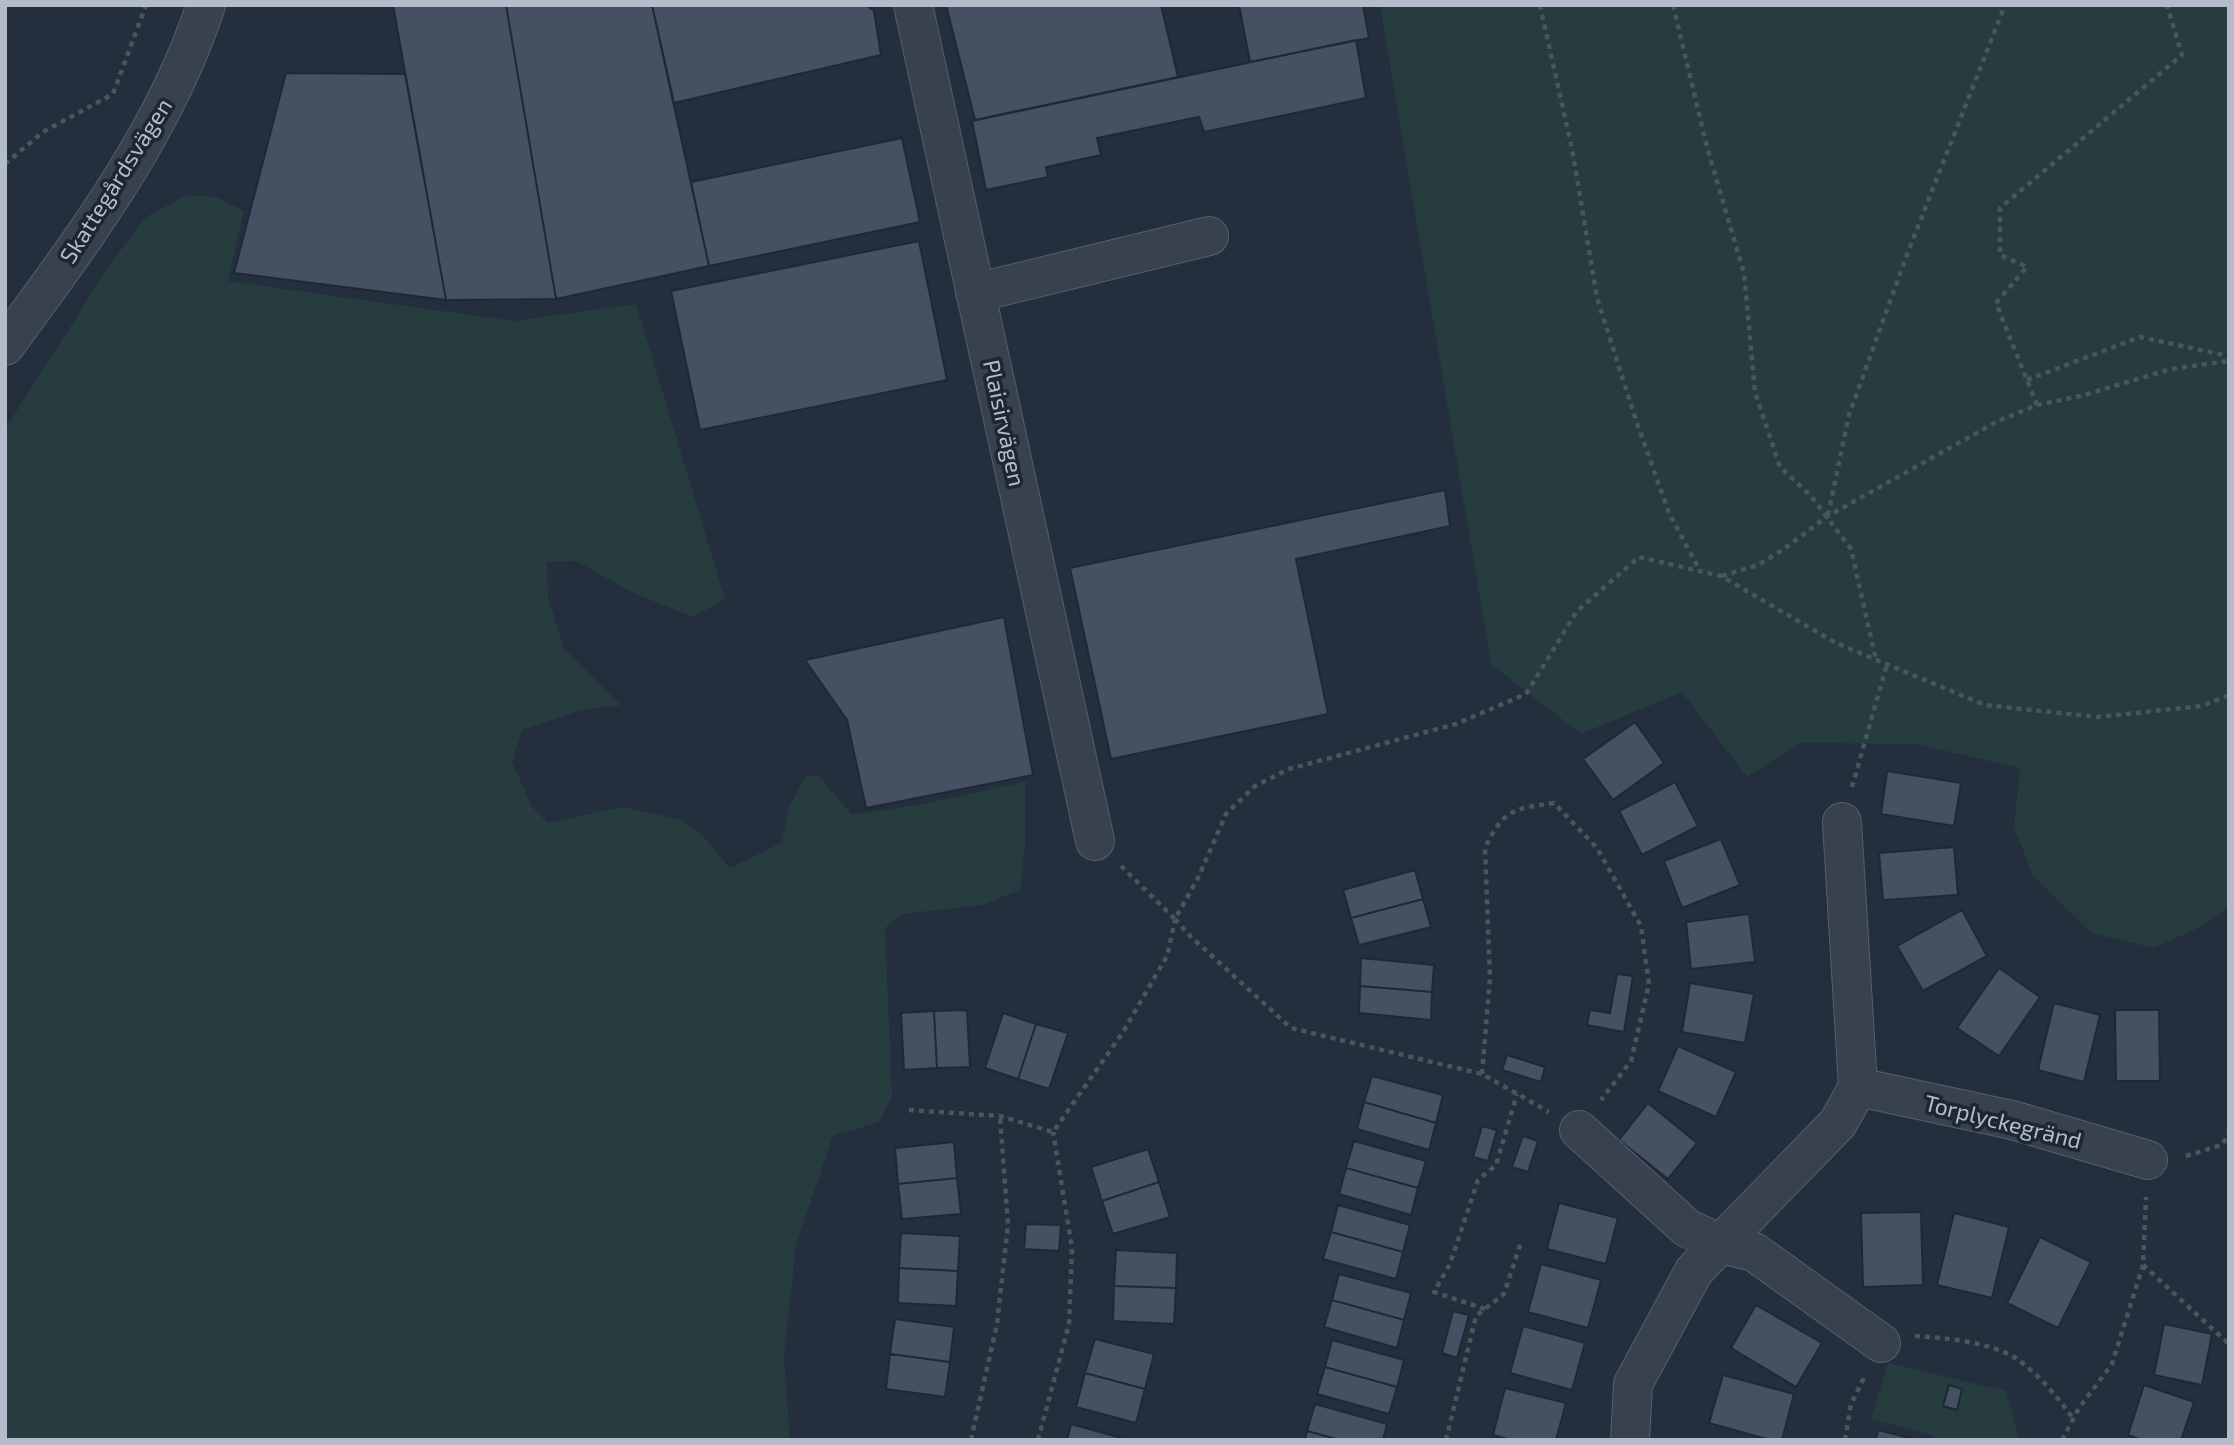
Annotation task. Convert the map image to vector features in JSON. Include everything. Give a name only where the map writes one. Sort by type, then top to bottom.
[{"type":"street","name":"Skattegårdsvägen","points":[[5,346],[74,254],[163,110],[206,5]]},
{"type":"street","name":"Plaisirvägen","points":[[913,5],[1094,841]]},
{"type":"street","points":[[975,293],[1209,236]]},
{"type":"street","points":[[1630,1440],[1633,1384],[1695,1270],[1838,1123],[1858,1087],[1842,822]]},
{"type":"street","name":"Torplyckegränd","points":[[1858,1087],[2012,1120],[2148,1160]]},
{"type":"street","points":[[1579,1130],[1687,1228],[1721,1244],[1754,1252],[1881,1343]]},
{"type":"path","points":[[5,164],[43,132],[113,94],[146,5]]},
{"type":"path","points":[[1540,5],[1572,149],[1597,298],[1636,420],[1670,513],[1700,571]]},
{"type":"path","points":[[1673,5],[1709,151],[1744,273],[1755,392],[1780,467],[1828,516],[1851,549],[1876,660]]},
{"type":"path","points":[[1828,516],[1849,415],[1908,252],[2005,5]]},
{"type":"path","points":[[2037,405],[1996,303],[2028,267],[2000,255],[2000,208],[2182,55],[2167,5]]},
{"type":"path","points":[[2027,380],[2140,337],[2229,358]]},
{"type":"path","points":[[1721,576],[1758,565],[1828,516],[1998,421],[2037,405],[2081,396],[2171,369],[2229,358]]},
{"type":"path","points":[[1038,1440],[1069,1324],[1072,1248],[1053,1132],[1123,1032],[1167,956],[1175,919],[1198,878],[1226,814],[1255,786],[1289,769],[1456,724],[1526,694],[1577,611],[1639,557],[1721,576],[1836,643],[1985,705],[2096,717],[2202,706],[2229,695]]},
{"type":"path","points":[[1842,822],[1887,664]]},
{"type":"path","points":[[1094,841],[1190,936],[1291,1028],[1482,1074],[1579,1130],[1631,1061],[1648,984],[1641,926],[1597,848],[1554,803],[1515,809],[1494,828],[1485,848],[1490,978],[1482,1074]]},
{"type":"path","points":[[1485,1308],[1434,1292],[1450,1264],[1478,1180],[1496,1165],[1517,1094]]},
{"type":"path","points":[[909,1110],[1000,1116],[1053,1132]]},
{"type":"path","points":[[971,1440],[997,1324],[1009,1225],[1000,1116]]},
{"type":"path","points":[[2062,1440],[2073,1419],[2112,1364],[2143,1265],[2148,1160],[2172,1160],[2222,1145],[2229,1133]]},
{"type":"path","points":[[1446,1440],[1476,1316],[1504,1294],[1521,1242]]},
{"type":"path","points":[[2143,1265],[2229,1344]]},
{"type":"path","points":[[1845,1440],[1852,1404],[1881,1343],[1917,1336],[1977,1343],[2016,1359],[2061,1401],[2073,1419]]},
{"type":"green space","points":[[1380,5],[2229,5],[2229,906],[2204,925],[2154,948],[2092,933],[2033,876],[2014,827],[2020,768],[1916,744],[1799,743],[1747,777],[1682,692],[1581,734],[1491,664]]},
{"type":"green space","points":[[187,195],[216,197],[244,211],[228,281],[514,321],[636,304],[725,599],[693,617],[636,594],[576,561],[547,562],[548,597],[564,648],[621,705],[581,710],[522,730],[512,762],[532,807],[548,823],[622,807],[678,819],[702,835],[730,868],[781,843],[790,805],[806,776],[818,775],[852,815],[928,803],[1025,782],[1025,845],[1020,890],[982,905],[902,914],[885,928],[892,1096],[879,1122],[833,1136],[796,1245],[784,1356],[790,1440],[5,1440],[5,429],[111,263],[146,217]]},
{"type":"green space","points":[[1888,1363],[2006,1391],[2019,1440],[1933,1440],[1933,1435],[1871,1419]]},
{"type":"building","points":[[393,5],[506,5],[556,299],[446,300]]},
{"type":"building","points":[[506,5],[652,5],[709,266],[556,299]]},
{"type":"building","points":[[652,5],[866,5],[874,11],[881,55],[674,103]]},
{"type":"building","points":[[946,5],[1161,5],[1178,77],[975,120]]},
{"type":"building","points":[[1239,5],[1363,5],[1369,38],[1250,62]]},
{"type":"building","points":[[1356,40],[1366,98],[1204,132],[1199,117],[1097,138],[1101,155],[1046,167],[1048,177],[986,190],[972,121]]},
{"type":"building","points":[[286,73],[405,74],[446,300],[234,273]]},
{"type":"building","points":[[902,138],[920,222],[709,266],[691,182]]},
{"type":"building","points":[[919,241],[947,380],[700,430],[671,291]]},
{"type":"building","points":[[1445,490],[1450,526],[1296,559],[1328,714],[1111,759],[1070,568]]},
{"type":"building","points":[[1004,617],[1033,775],[866,808],[847,720],[805,660]]},
{"type":"building","points":[[1635,722],[1664,763],[1613,800],[1583,759]]},
{"type":"building","points":[[1887,771],[1961,783],[1954,826],[1881,814]]},
{"type":"building","points":[[1675,782],[1698,826],[1642,855],[1619,811]]},
{"type":"building","points":[[1721,839],[1740,885],[1682,908],[1664,861]]},
{"type":"building","points":[[1954,847],[1958,895],[1883,900],[1879,853]]},
{"type":"building","points":[[1415,870],[1423,899],[1351,918],[1343,890]]},
{"type":"building","points":[[1423,899],[1431,927],[1359,945],[1351,918]]},
{"type":"building","points":[[1962,910],[1987,956],[1923,991],[1897,946]]},
{"type":"building","points":[[1749,914],[1755,962],[1691,969],[1686,922]]},
{"type":"building","points":[[1361,958],[1434,965],[1432,992],[1360,986]]},
{"type":"building","points":[[1999,968],[2040,997],[1999,1056],[1957,1028]]},
{"type":"building","points":[[1617,974],[1633,976],[1624,1032],[1587,1025],[1590,1010],[1610,1013]]},
{"type":"building","points":[[1690,983],[1754,994],[1745,1043],[1682,1032]]},
{"type":"building","points":[[1360,986],[1432,992],[1431,1020],[1359,1013]]},
{"type":"building","points":[[2054,1003],[2100,1015],[2084,1082],[2038,1070]]},
{"type":"building","points":[[967,1010],[970,1067],[937,1068],[934,1011]]},
{"type":"building","points":[[2115,1010],[2159,1010],[2160,1081],[2116,1081]]},
{"type":"building","points":[[934,1011],[937,1068],[904,1070],[901,1013]]},
{"type":"building","points":[[1003,1013],[1036,1024],[1018,1079],[985,1068]]},
{"type":"building","points":[[1036,1024],[1068,1033],[1049,1089],[1018,1079]]},
{"type":"building","points":[[1678,1046],[1736,1072],[1716,1117],[1658,1091]]},
{"type":"building","points":[[1507,1055],[1545,1067],[1541,1082],[1502,1070]]},
{"type":"building","points":[[1372,1076],[1443,1095],[1436,1123],[1364,1102]]},
{"type":"building","points":[[1364,1102],[1436,1123],[1429,1150],[1357,1129]]},
{"type":"building","points":[[1648,1103],[1697,1143],[1668,1179],[1619,1140]]},
{"type":"building","points":[[1482,1126],[1497,1130],[1488,1161],[1473,1157]]},
{"type":"building","points":[[1523,1136],[1538,1141],[1528,1172],[1512,1167]]},
{"type":"building","points":[[1354,1141],[1426,1161],[1418,1188],[1346,1168]]},
{"type":"building","points":[[954,1142],[957,1178],[898,1184],[895,1148]]},
{"type":"building","points":[[1148,1149],[1159,1182],[1102,1201],[1091,1167]]},
{"type":"building","points":[[1346,1168],[1418,1188],[1411,1215],[1339,1194]]},
{"type":"building","points":[[957,1178],[961,1214],[902,1219],[898,1184]]},
{"type":"building","points":[[1159,1182],[1170,1217],[1113,1234],[1102,1201]]},
{"type":"building","points":[[1559,1203],[1618,1218],[1606,1264],[1547,1249]]},
{"type":"building","points":[[1338,1205],[1410,1225],[1403,1252],[1331,1232]]},
{"type":"building","points":[[1921,1212],[1923,1285],[1863,1287],[1861,1213]]},
{"type":"building","points":[[1954,1213],[2009,1227],[1992,1298],[1937,1285]]},
{"type":"building","points":[[1026,1224],[1061,1225],[1059,1251],[1024,1249]]},
{"type":"building","points":[[1331,1232],[1403,1252],[1396,1279],[1323,1259]]},
{"type":"building","points":[[901,1233],[960,1236],[958,1271],[899,1268]]},
{"type":"building","points":[[2040,1237],[2091,1262],[2058,1328],[2007,1303]]},
{"type":"building","points":[[1116,1250],[1177,1253],[1176,1288],[1114,1286]]},
{"type":"building","points":[[1541,1264],[1601,1280],[1588,1328],[1528,1312]]},
{"type":"building","points":[[899,1268],[958,1271],[956,1306],[898,1303]]},
{"type":"building","points":[[1339,1274],[1411,1293],[1404,1320],[1332,1300]]},
{"type":"building","points":[[1114,1286],[1176,1288],[1174,1324],[1113,1321]]},
{"type":"building","points":[[1332,1300],[1404,1320],[1397,1348],[1324,1327]]},
{"type":"building","points":[[1756,1305],[1822,1343],[1796,1387],[1731,1348]]},
{"type":"building","points":[[1453,1311],[1469,1315],[1457,1358],[1442,1353]]},
{"type":"building","points":[[895,1319],[954,1327],[950,1362],[890,1354]]},
{"type":"building","points":[[2164,1324],[2212,1334],[2202,1385],[2154,1375]]},
{"type":"building","points":[[1523,1326],[1585,1343],[1572,1390],[1510,1373]]},
{"type":"building","points":[[1095,1339],[1154,1354],[1145,1389],[1085,1373]]},
{"type":"building","points":[[1332,1340],[1404,1360],[1397,1387],[1325,1367]]},
{"type":"building","points":[[890,1354],[950,1362],[945,1397],[886,1389]]},
{"type":"building","points":[[1325,1367],[1397,1387],[1389,1414],[1317,1394]]},
{"type":"building","points":[[1085,1373],[1145,1389],[1136,1423],[1076,1407]]},
{"type":"building","points":[[1723,1375],[1794,1394],[1782,1440],[1770,1440],[1709,1423]]},
{"type":"building","points":[[1949,1385],[1962,1389],[1957,1410],[1943,1406]]},
{"type":"building","points":[[2144,1385],[2194,1402],[2181,1440],[2141,1440],[2128,1435]]},
{"type":"building","points":[[1505,1388],[1566,1403],[1556,1440],[1511,1440],[1493,1435]]},
{"type":"building","points":[[1315,1404],[1387,1424],[1383,1440],[1340,1440],[1307,1431]]},
{"type":"building","points":[[1071,1424],[1129,1440],[1067,1440]]},
{"type":"building","points":[[1878,1430],[1917,1440],[1876,1440]]},
{"type":"building","points":[[1307,1431],[1340,1440],[1305,1440]]}]
